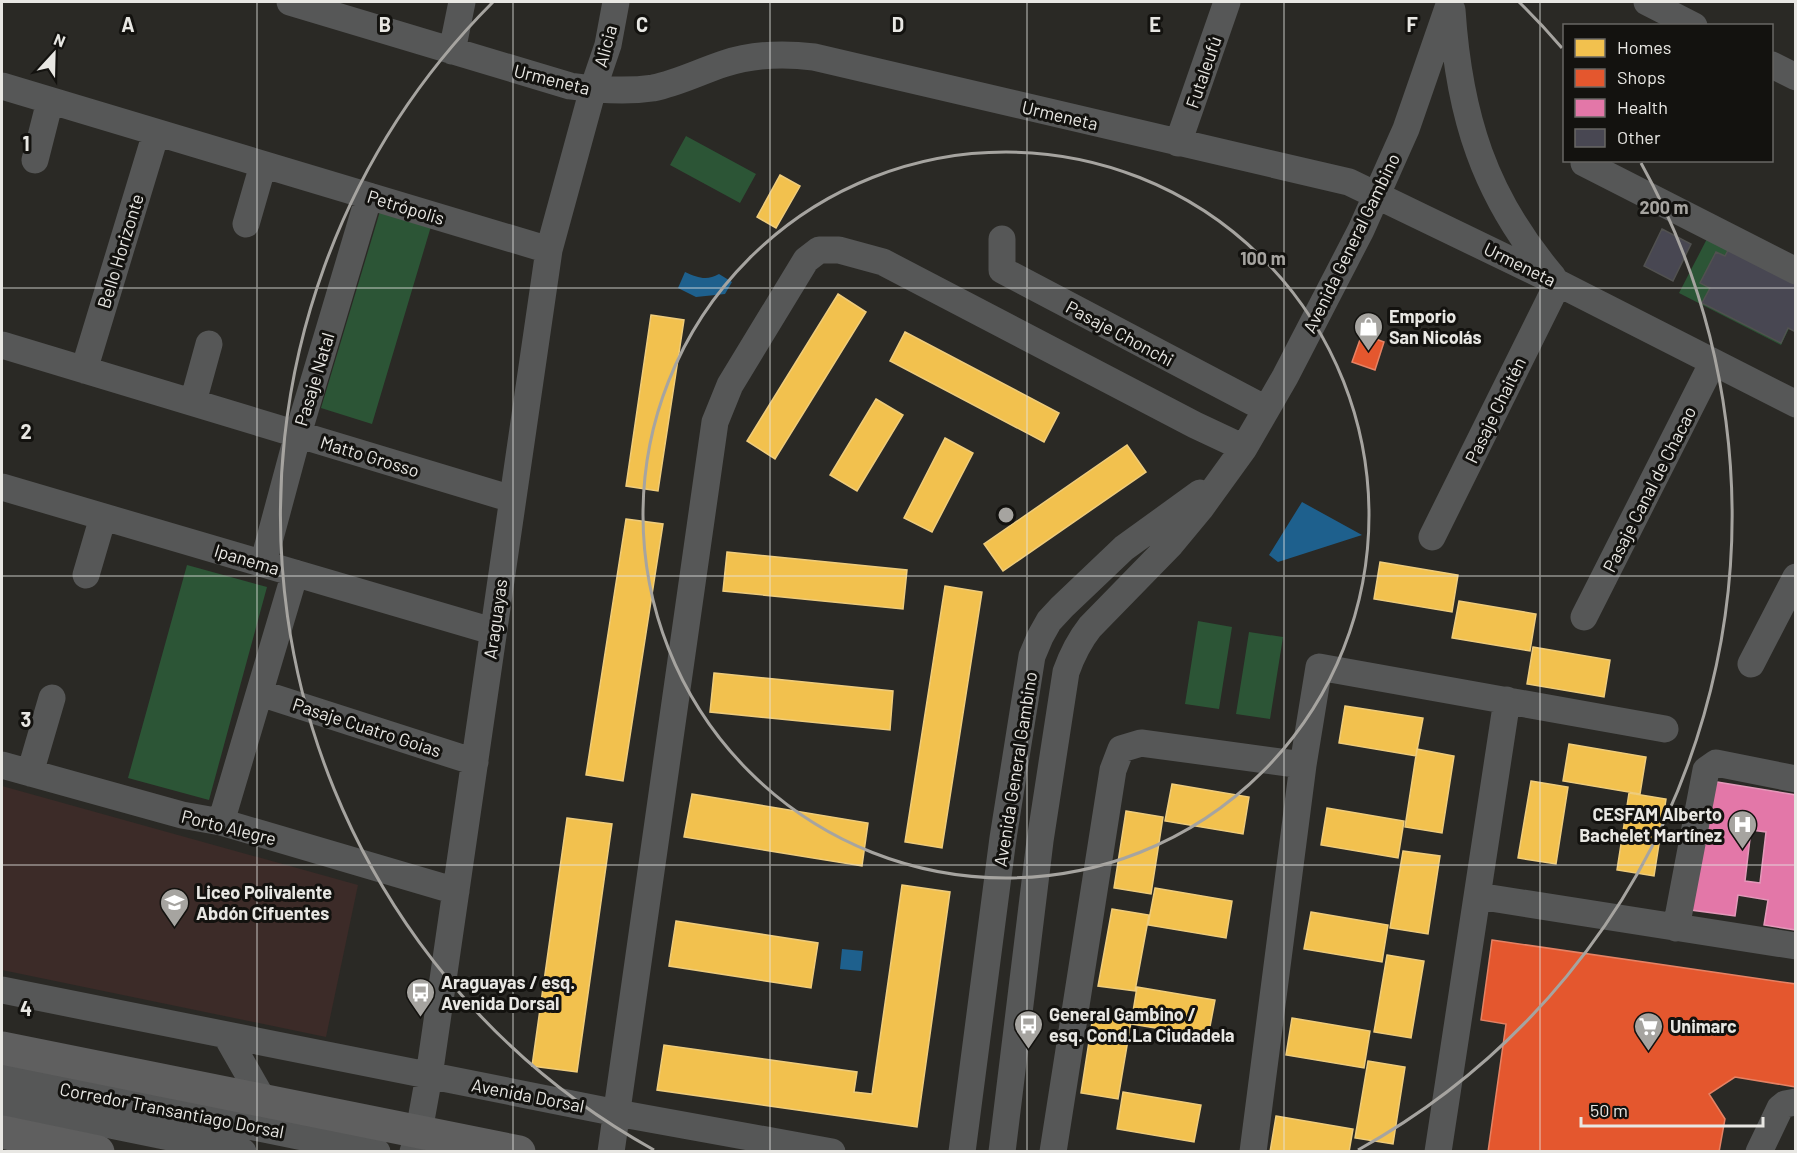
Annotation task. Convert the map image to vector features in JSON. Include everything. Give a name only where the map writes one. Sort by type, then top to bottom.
[{"type":"main road","points":[[2,1048],[263,1100],[416,1141],[519,1152]]},
{"type":"main road","points":[[2,1132],[66,1148],[98,1152]]},
{"type":"street","name":"Urmeneta","points":[[294,2],[549,81],[593,89],[613,91],[654,87],[677,82],[738,60],[757,56],[795,55],[833,61],[1349,182],[1558,283],[1796,404]]},
{"type":"street","points":[[452,51],[462,2]]},
{"type":"street","name":"Alicia","points":[[593,89],[608,45],[616,2]]},
{"type":"street","name":"Futaleufú","points":[[1178,143],[1227,2]]},
{"type":"street","points":[[1451,2],[1458,73],[1475,143],[1502,205],[1520,235],[1558,283]]},
{"type":"street","name":"Avenida General Gambino","points":[[1002,1152],[1040,841],[1066,672],[1071,657],[1090,627],[1171,544],[1244,448],[1361,230],[1406,129],[1451,2]]},
{"type":"street","points":[[1647,2],[1690,24]]},
{"type":"street","points":[[1773,66],[1796,77]]},
{"type":"street","name":"Petrópolis","points":[[2,86],[549,250]]},
{"type":"street","name":"Araguayas","points":[[416,1141],[429,1076],[549,250],[593,89]]},
{"type":"street","points":[[35,160],[50,101]]},
{"type":"street","name":"Bello Horizonte","points":[[84,370],[156,133]]},
{"type":"street","points":[[1584,163],[1796,271]]},
{"type":"street","points":[[246,224],[263,165]]},
{"type":"street","name":"Pasaje Natal","points":[[263,564],[298,434],[369,196]]},
{"type":"street","name":"Pasaje Chonchi","points":[[1002,239],[1002,270],[1266,409]]},
{"type":"street","points":[[611,1152],[716,422],[730,385],[806,260],[819,250],[839,250],[883,262],[1194,425],[1244,448]]},
{"type":"street","name":"Pasaje Chaitén","points":[[1432,537],[1558,283]]},
{"type":"street","points":[[193,402],[209,344]]},
{"type":"street","name":"Matto Grosso","points":[[2,345],[512,499]]},
{"type":"street","name":"Pasaje Canal de Chacao","points":[[1584,617],[1713,362]]},
{"type":"street","name":"Avenida General Gambino","points":[[962,1152],[1003,838],[1032,656],[1049,621],[1124,548],[1227,472]]},
{"type":"street","name":"Ipanema","points":[[2,487],[492,631]]},
{"type":"street","points":[[86,575],[103,517]]},
{"type":"street","points":[[221,822],[296,573]]},
{"type":"street","points":[[1750,664],[1796,577]]},
{"type":"street","points":[[1252,1152],[1303,765],[1319,667],[1665,729]]},
{"type":"street","name":"Pasaje Cuatro Goias","points":[[260,693],[475,762]]},
{"type":"street","points":[[30,773],[52,698]]},
{"type":"street","points":[[1438,1152],[1507,700]]},
{"type":"street","points":[[1053,1152],[1113,770],[1121,749],[1141,744],[1303,765]]},
{"type":"street","points":[[1676,928],[1706,770],[1716,763],[1796,779]]},
{"type":"street","name":"Porto Alegre","points":[[2,765],[182,815],[221,822],[456,891]]},
{"type":"street","points":[[1003,838],[1040,841]]},
{"type":"street","points":[[1478,896],[1796,946]]},
{"type":"street","name":"Avenida Dorsal","points":[[2,990],[617,1113],[832,1152]]},
{"type":"street","points":[[226,1035],[263,1100]]},
{"type":"street","name":"Corredor Transantiago Dorsal","points":[[2,1076],[377,1152]]},
{"type":"street","points":[[1759,1152],[1780,1108],[1785,1104],[1796,1102]]},
{"type":"street","name":"Corredor Transantiago Dorsal","points":[[2,1103],[243,1152]]},
{"type":"shaded area","name":"Liceo Polivalente Abdón Cifuentes","points":[[2,786],[358,885],[326,1037],[2,970]]},
{"type":"green space","points":[[686,136],[756,174],[740,203],[670,165]]},
{"type":"green space","points":[[381,208],[432,223],[372,424],[321,408]]},
{"type":"green space","points":[[1710,233],[1795,316],[1781,345],[1679,293]]},
{"type":"green space","points":[[187,565],[267,587],[209,800],[128,778]]},
{"type":"green space","points":[[1198,621],[1232,627],[1219,709],[1185,704]]},
{"type":"green space","points":[[1249,632],[1283,637],[1270,719],[1236,714]]},
{"type":"water","points":[[685,272],[702,278],[719,274],[732,282],[725,294],[696,297],[678,288]]},
{"type":"water","points":[[1302,502],[1362,535],[1278,562],[1269,555]]},
{"type":"water","points":[[842,949],[863,951],[861,971],[840,969]]},
{"type":"building: Homes","points":[[780,175],[800,186],[776,228],[757,217]]},
{"type":"building: Homes","points":[[838,294],[866,312],[775,459],[747,441]]},
{"type":"building: Homes","points":[[651,315],[684,320],[658,491],[626,486]]},
{"type":"building: Homes","points":[[905,332],[1059,413],[1044,442],[890,361]]},
{"type":"building: Homes","points":[[876,399],[903,415],[857,491],[830,475]]},
{"type":"building: Homes","points":[[945,438],[973,453],[932,532],[904,518]]},
{"type":"building: Homes","points":[[1127,445],[1146,472],[1003,571],[984,544]]},
{"type":"building: Homes","points":[[626,519],[663,524],[623,781],[586,775]]},
{"type":"building: Homes","points":[[727,552],[907,570],[903,609],[723,591]]},
{"type":"building: Homes","points":[[1380,562],[1458,575],[1452,612],[1374,599]]},
{"type":"building: Homes","points":[[945,586],[982,592],[942,848],[905,842]]},
{"type":"building: Homes","points":[[1459,601],[1536,614],[1530,651],[1452,638]]},
{"type":"building: Homes","points":[[1533,647],[1610,660],[1604,697],[1527,684]]},
{"type":"building: Homes","points":[[714,673],[893,691],[890,730],[710,712]]},
{"type":"building: Homes","points":[[1345,706],[1423,718],[1416,756],[1339,743]]},
{"type":"building: Homes","points":[[1569,744],[1646,757],[1640,794],[1563,781]]},
{"type":"building: Homes","points":[[1417,749],[1454,756],[1442,833],[1405,827]]},
{"type":"building: Homes","points":[[1531,781],[1568,787],[1556,864],[1518,858]]},
{"type":"building: Homes","points":[[1172,784],[1249,797],[1243,834],[1165,821]]},
{"type":"building: Homes","points":[[1629,793],[1666,799],[1654,876],[1617,870]]},
{"type":"building: Homes","points":[[692,794],[868,823],[862,866],[684,837]]},
{"type":"building: Homes","points":[[1327,808],[1404,821],[1398,858],[1321,845]]},
{"type":"building: Homes","points":[[1126,811],[1163,817],[1151,894],[1114,888]]},
{"type":"building: Homes","points":[[567,818],[612,824],[577,1072],[532,1066]]},
{"type":"building: Homes","points":[[1403,851],[1440,856],[1428,934],[1390,928]]},
{"type":"building: Homes","points":[[902,885],[950,892],[917,1127],[657,1090],[664,1045],[857,1072],[854,1092],[872,1094]]},
{"type":"building: Homes","points":[[1155,888],[1232,901],[1226,938],[1148,925]]},
{"type":"building: Homes","points":[[1112,909],[1149,915],[1135,991],[1098,986]]},
{"type":"building: Homes","points":[[1311,912],[1388,925],[1382,962],[1304,949]]},
{"type":"building: Homes","points":[[676,921],[818,943],[811,988],[669,966]]},
{"type":"building: Homes","points":[[1387,955],[1424,961],[1411,1038],[1374,1032]]},
{"type":"building: Homes","points":[[1137,987],[1215,1000],[1208,1037],[1131,1024]]},
{"type":"building: Homes","points":[[1093,1016],[1131,1022],[1118,1099],[1081,1093]]},
{"type":"building: Homes","points":[[1292,1018],[1370,1031],[1364,1068],[1286,1055]]},
{"type":"building: Homes","points":[[1368,1061],[1405,1067],[1393,1144],[1355,1138]]},
{"type":"building: Homes","points":[[1123,1092],[1201,1105],[1194,1142],[1117,1129]]},
{"type":"building: Homes","points":[[1276,1116],[1353,1129],[1349,1152],[1270,1152]]},
{"type":"building: Shops","name":"Emporio San Nicolás","points":[[1362,334],[1384,342],[1375,370],[1352,362]]},
{"type":"building: Shops","name":"Unimarc","points":[[1492,940],[1796,984],[1796,1087],[1735,1077],[1709,1094],[1725,1119],[1719,1152],[1488,1152],[1506,1024],[1481,1020]]},
{"type":"building: Health","points":[[1711,781],[1796,795],[1796,930],[1764,925],[1768,900],[1738,895],[1735,916],[1691,910]],"holes":[[[1751,830],[1766,832],[1760,883],[1745,881]]]},
{"type":"building: Other","points":[[1662,229],[1691,244],[1673,281],[1644,266]]},
{"type":"building: Other","points":[[1732,243],[1796,275],[1796,332],[1788,328],[1781,343],[1702,303],[1710,288],[1700,283],[1716,252],[1725,256]]},
{"type":"place","name":"Emporio San Nicolás","points":[[1368,352]]},
{"type":"place","name":"CESFAM Alberto Bachelet Martínez","points":[[1743,850]]},
{"type":"place","name":"Liceo Polivalente Abdón Cifuentes","points":[[175,928]]},
{"type":"place","name":"Araguayas / esq. Avenida Dorsal","points":[[420,1018]]},
{"type":"place","name":"General Gambino / esq. Cond.La Ciudadela","points":[[1028,1050]]},
{"type":"place","name":"Unimarc","points":[[1649,1052]]}]
